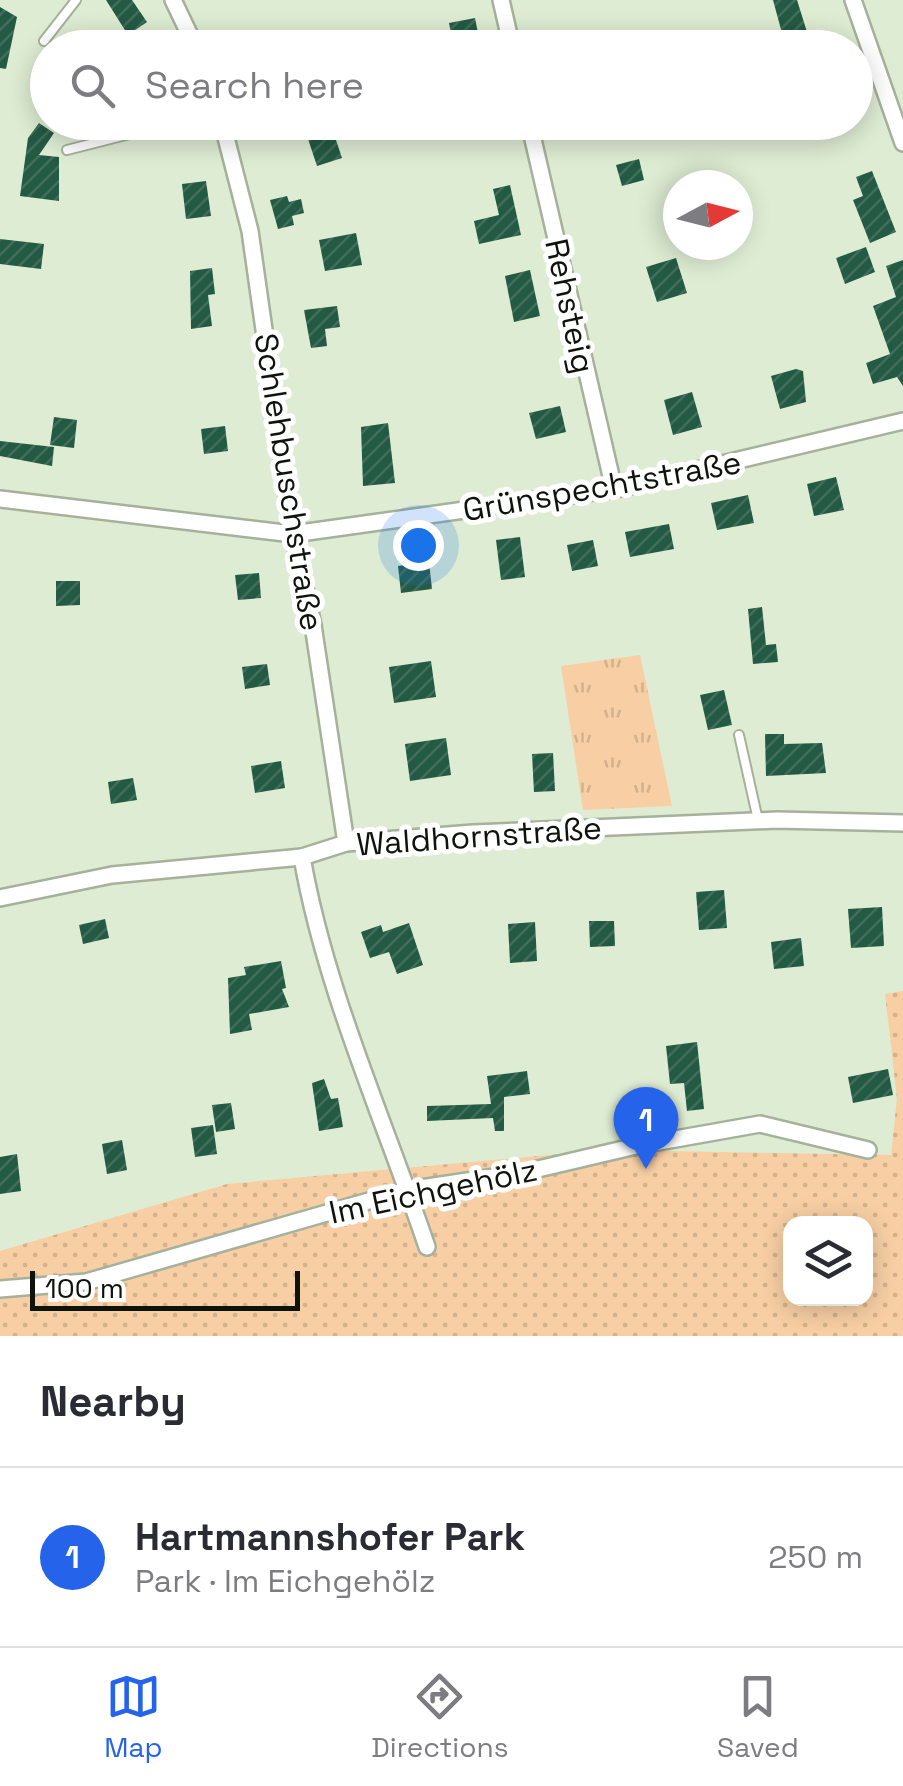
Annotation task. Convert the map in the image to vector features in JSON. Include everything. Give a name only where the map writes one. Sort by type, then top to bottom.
[{"type":"street","points":[[173,0],[187,30]]},
{"type":"street","points":[[501,0],[508,30]]},
{"type":"street","points":[[853,0],[863,30]]},
{"type":"street","points":[[873,57],[903,143]]},
{"type":"street","name":"Schlehbuschstraße","points":[[227,140],[250,231],[293,534],[313,625],[346,844]]},
{"type":"street","name":"Rehsteig","points":[[533,140],[614,489]]},
{"type":"street","name":"Grünspechtstraße","points":[[0,499],[293,534],[614,489],[903,421]]},
{"type":"street","name":"Waldhornstraße","points":[[0,898],[112,875],[302,857],[346,844],[473,832],[758,820],[903,823]]},
{"type":"street","points":[[302,857],[309,897],[341,1002],[426,1247]]},
{"type":"street","name":"Im Eichgehölz","points":[[0,1289],[86,1282],[407,1190],[521,1173],[636,1146],[760,1124],[868,1150]]},
{"type":"lane","points":[[52,30],[76,0]]},
{"type":"lane","points":[[68,150],[107,140]]},
{"type":"lane","points":[[739,735],[758,820]]},
{"type":"green space","points":[[640,655],[672,806],[583,810],[561,666]]},
{"type":"green space","points":[[903,991],[903,1336],[0,1336],[0,1251],[227,1184],[604,1150],[891,1155],[897,1098],[885,994]]},
{"type":"building","points":[[106,0],[132,0],[147,22],[135,30],[125,30]]},
{"type":"building","points":[[773,0],[797,0],[806,30],[781,30]]},
{"type":"building","points":[[0,7],[17,17],[6,69],[0,68]]},
{"type":"building","points":[[475,18],[477,30],[450,30],[449,23]]},
{"type":"building","points":[[28,138],[49,140],[39,155],[59,157],[59,201],[20,196]]},
{"type":"building","points":[[308,140],[336,140],[342,158],[317,166]]},
{"type":"building","points":[[639,159],[644,180],[622,186],[616,165]]},
{"type":"building","points":[[872,171],[896,232],[870,243],[853,200],[863,196],[856,177]]},
{"type":"building","points":[[206,181],[211,216],[186,219],[182,184]]},
{"type":"building","points":[[510,185],[521,235],[479,244],[474,221],[499,215],[493,189]]},
{"type":"building","points":[[287,196],[289,202],[301,199],[304,213],[292,216],[294,225],[278,229],[270,200]]},
{"type":"building","points":[[356,233],[362,265],[325,271],[319,240]]},
{"type":"building","points":[[0,239],[44,244],[41,269],[0,264]]},
{"type":"building","points":[[866,247],[875,272],[845,284],[836,258]]},
{"type":"building","points":[[677,260],[687,293],[657,302],[646,267]]},
{"type":"building","points":[[903,260],[903,386],[897,377],[873,384],[866,363],[890,354],[873,306],[896,297],[886,266]]},
{"type":"building","points":[[212,268],[215,294],[208,295],[212,326],[191,329],[190,271]]},
{"type":"building","points":[[530,270],[540,316],[514,322],[505,276]]},
{"type":"building","points":[[337,306],[340,327],[325,329],[327,346],[311,348],[304,310]]},
{"type":"building","points":[[796,369],[803,371],[806,402],[780,409],[771,376]]},
{"type":"building","points":[[692,392],[702,427],[673,435],[664,400]]},
{"type":"building","points":[[560,406],[566,432],[536,439],[529,413]]},
{"type":"building","points":[[54,417],[77,420],[74,448],[50,445]]},
{"type":"building","points":[[388,423],[395,483],[363,486],[361,427]]},
{"type":"building","points":[[225,426],[228,451],[204,454],[201,429]]},
{"type":"building","points":[[0,441],[54,447],[52,466],[0,456]]},
{"type":"building","points":[[836,477],[844,510],[814,516],[807,484]]},
{"type":"building","points":[[748,495],[754,523],[717,530],[711,503]]},
{"type":"building","points":[[669,524],[674,549],[630,557],[625,532]]},
{"type":"building","points":[[520,537],[525,577],[501,580],[496,540]]},
{"type":"building","points":[[593,540],[598,566],[572,571],[567,545]]},
{"type":"building","points":[[429,562],[432,589],[401,593],[398,566]]},
{"type":"building","points":[[259,573],[261,598],[238,600],[235,575]]},
{"type":"building","points":[[56,581],[80,581],[80,605],[56,606]]},
{"type":"building","points":[[762,607],[766,645],[776,644],[778,662],[753,664],[748,609]]},
{"type":"building","points":[[431,661],[436,697],[394,703],[389,667]]},
{"type":"building","points":[[267,664],[270,685],[245,689],[242,667]]},
{"type":"building","points":[[724,690],[732,725],[708,730],[700,695]]},
{"type":"building","points":[[765,734],[784,734],[784,744],[822,743],[826,773],[766,776]]},
{"type":"building","points":[[446,738],[451,775],[410,781],[405,744]]},
{"type":"building","points":[[553,753],[555,791],[534,792],[532,754]]},
{"type":"building","points":[[281,761],[285,788],[255,793],[251,766]]},
{"type":"building","points":[[133,778],[137,800],[111,804],[108,782]]},
{"type":"building","points":[[724,890],[727,928],[699,930],[696,892]]},
{"type":"building","points":[[882,907],[884,946],[851,948],[848,909]]},
{"type":"building","points":[[105,919],[109,938],[83,944],[79,925]]},
{"type":"building","points":[[589,921],[614,921],[615,946],[590,947]]},
{"type":"building","points":[[535,922],[537,961],[510,963],[508,924]]},
{"type":"building","points":[[409,923],[423,965],[397,974],[389,952],[370,958],[361,932],[381,925],[383,932]]},
{"type":"building","points":[[801,938],[804,966],[774,969],[771,942]]},
{"type":"building","points":[[281,961],[286,988],[282,989],[289,1007],[249,1014],[252,1030],[230,1034],[228,978],[246,975],[244,967]]},
{"type":"building","points":[[697,1042],[704,1109],[687,1111],[684,1083],[670,1084],[666,1046]]},
{"type":"building","points":[[888,1069],[893,1095],[853,1103],[848,1077]]},
{"type":"building","points":[[527,1071],[530,1094],[504,1097],[504,1131],[495,1131],[493,1118],[427,1121],[427,1106],[491,1104],[487,1076]]},
{"type":"building","points":[[324,1079],[331,1099],[338,1098],[343,1127],[319,1131],[312,1083]]},
{"type":"building","points":[[231,1103],[235,1129],[216,1132],[212,1105]]},
{"type":"building","points":[[213,1125],[217,1154],[195,1157],[191,1128]]},
{"type":"building","points":[[122,1140],[127,1170],[107,1174],[102,1144]]},
{"type":"building","points":[[17,1154],[21,1191],[0,1194],[0,1157]]},
{"type":"place","name":"Hartmannshofer Park","points":[[646,1169]]}]
